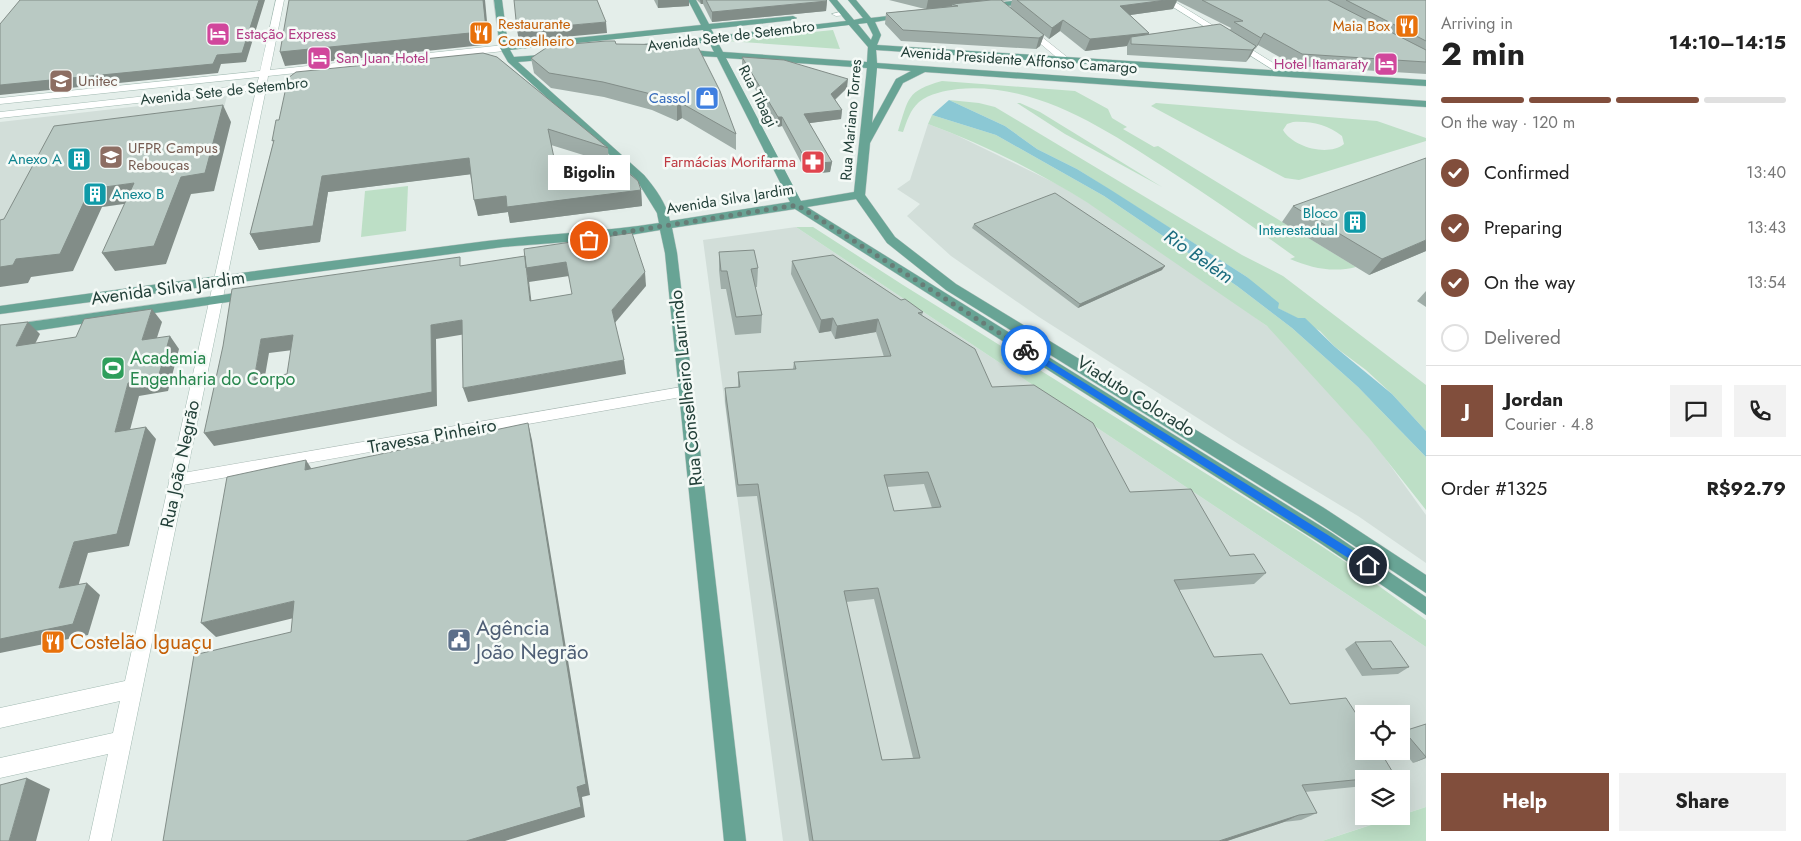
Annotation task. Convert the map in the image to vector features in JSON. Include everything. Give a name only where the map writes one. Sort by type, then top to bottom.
[{"type":"main road","name":"Rua João Negrão","points":[[100,841],[280,0]]},
{"type":"main road","name":"Rua Conselheiro Laurindo","points":[[498,0],[507,61],[640,176],[656,199],[666,226],[687,391],[735,841]]},
{"type":"main road","name":"Rua Tibagi","points":[[692,0],[797,205]]},
{"type":"main road","name":"Rua Mariano Torres","points":[[833,0],[836,14],[852,22],[872,47]]},
{"type":"main road","name":"Rua Mariano Torres","points":[[852,0],[869,20],[877,35],[872,47],[872,65],[859,195]]},
{"type":"main road","points":[[980,7],[1043,0]]},
{"type":"main road","points":[[1166,0],[1286,74]]},
{"type":"main road","name":"Avenida Sete de Setembro","points":[[639,50],[711,38],[869,20],[910,11],[862,11],[836,14]]},
{"type":"main road","name":"Avenida Sete de Setembro","points":[[0,101],[803,17]]},
{"type":"main road","points":[[1022,23],[1064,59]]},
{"type":"main road","name":"Avenida Presidente Affonso Camargo","points":[[872,47],[1426,83]]},
{"type":"main road","name":"Avenida Presidente Affonso Camargo","points":[[639,50],[1426,104]]},
{"type":"main road","points":[[507,61],[566,55]]},
{"type":"main road","points":[[864,147],[899,81],[908,75],[926,69]]},
{"type":"main road","name":"Avenida Sete de Setembro","points":[[0,115],[312,82]]},
{"type":"main road","name":"Avenida Silva Jardim","points":[[0,310],[220,279],[322,271],[503,244],[606,235],[859,195]]},
{"type":"main road","name":"Viaduto Colorado","points":[[859,195],[872,216],[891,240],[931,273],[1318,513],[1426,585]]},
{"type":"main road","name":"Viaduto Colorado","points":[[797,205],[1326,538],[1426,608]]},
{"type":"main road","name":"Avenida Silva Jardim","points":[[539,253],[606,235]]},
{"type":"main road","name":"Avenida Silva Jardim","points":[[0,330],[261,293]]},
{"type":"main road","points":[[34,326],[86,298]]},
{"type":"main road","name":"Travessa Pinheiro","points":[[177,480],[687,391]]},
{"type":"main road","points":[[0,718],[132,689]]},
{"type":"main road","points":[[0,768],[121,741]]},
{"type":"shaded area","name":"UFPR Campus Rebouças","points":[[227,96],[220,123],[231,122],[214,191],[0,222],[0,122]]},
{"type":"shaded area","points":[[928,124],[954,134],[1057,184],[1142,235],[1282,337],[1362,426],[1426,515],[1426,563],[1358,516],[1240,445],[1039,317],[951,256],[907,216],[920,204],[897,189],[910,180]]},
{"type":"shaded area","points":[[796,227],[1426,647],[1426,807],[1410,812],[1410,770],[1355,770],[1355,825],[1370,825],[1322,841],[783,841],[703,240]]},
{"type":"green space","points":[[833,30],[840,49],[727,41]]},
{"type":"green space","points":[[942,81],[1075,91],[1108,109],[1112,118],[1127,127],[1123,129],[1154,147],[1158,146],[1356,267],[1339,270],[1322,269],[1290,259],[1295,257],[1149,157],[1072,113],[1016,93],[988,89],[958,89],[933,94],[916,105],[907,120],[903,132],[898,131],[907,103],[911,97],[921,88]]},
{"type":"green space","points":[[949,100],[979,103],[995,107],[1242,255],[1283,276],[1426,385],[1426,431],[1392,394],[1366,370],[1335,347],[1320,331],[1278,308],[1247,277],[1077,169],[1037,149],[1005,126]]},
{"type":"green space","points":[[1017,103],[1040,112],[1162,187],[1065,134]]},
{"type":"green space","points":[[1156,103],[1377,121],[1426,138],[1426,141],[1299,180],[1285,178],[1151,106]],"holes":[[[1300,122],[1319,124],[1331,129],[1342,136],[1344,144],[1329,150],[1320,150],[1302,145],[1288,136],[1283,130],[1287,124]]]},
{"type":"green space","points":[[932,115],[996,135],[1104,196],[1237,286],[1292,328],[1358,387],[1426,457],[1426,510],[1369,438],[1267,326],[1088,203],[990,150],[928,124]]},
{"type":"green space","points":[[408,186],[406,231],[361,237],[365,191]]},
{"type":"green space","points":[[796,227],[813,227],[1347,563],[1426,620],[1426,647]]},
{"type":"green space","points":[[1426,807],[1426,841],[1322,841],[1371,825],[1410,825],[1410,812]]},
{"type":"water","name":"Rio Belém","points":[[949,100],[1005,126],[1037,149],[1077,169],[1247,277],[1279,303],[1278,308],[1298,318],[1305,318],[1335,347],[1392,394],[1426,431],[1426,457],[1358,387],[1292,328],[1237,286],[1104,196],[996,135],[932,115]]},
{"type":"building","points":[[20,0],[259,0],[242,53],[217,55],[213,64],[0,85],[0,24]]},
{"type":"building","points":[[289,0],[483,0],[486,29],[480,32],[280,52]]},
{"type":"building","points":[[514,0],[597,0],[606,22],[517,30]]},
{"type":"building","points":[[706,0],[826,0],[827,1],[712,12]]},
{"type":"building","points":[[1001,0],[1044,35],[1039,38],[903,30],[886,13],[958,6],[952,4]]},
{"type":"building","points":[[1017,0],[1166,0],[1120,6],[1149,33],[1090,39],[1063,20],[1052,28]]},
{"type":"building","points":[[1202,0],[1328,0],[1426,50],[1426,62],[1302,54],[1264,33],[1261,38],[1234,22],[1243,21]]},
{"type":"building","points":[[1346,0],[1426,0],[1426,41]]},
{"type":"building","points":[[1220,24],[1256,46],[1252,50],[1131,44],[1131,37]]},
{"type":"building","points":[[615,41],[616,44],[697,45],[720,91],[736,134],[681,103],[677,105],[651,94],[603,82],[549,73],[531,58],[549,46]]},
{"type":"building","points":[[483,53],[497,57],[608,148],[548,129],[557,172],[619,165],[638,181],[641,190],[507,207],[506,196],[474,200],[469,158],[322,176],[313,226],[250,234],[274,140],[272,141],[276,120],[279,120],[288,78],[296,72]]},
{"type":"building","points":[[742,57],[784,60],[848,79],[831,94],[842,110],[804,114],[832,162],[808,164],[782,117],[778,117]]},
{"type":"building","name":"UFPR Campus Rebouças","points":[[223,105],[205,173],[181,177],[154,246],[102,253],[134,183],[90,189],[60,254],[16,259],[13,265],[0,267],[0,220],[4,219],[54,126]]},
{"type":"building","name":"Bloco Interestadual","points":[[1426,158],[1426,240],[1382,259],[1293,206]]},
{"type":"building","points":[[1055,193],[1165,266],[1080,304],[974,224]]},
{"type":"building","points":[[632,233],[645,272],[612,310],[624,360],[463,388],[462,320],[431,325],[432,392],[204,433],[223,346],[232,289],[460,257],[460,266],[525,256],[524,249]],"holes":[[[566,262],[572,294],[530,301],[526,268]],[[293,335],[287,374],[254,380],[261,339]]]},
{"type":"building","points":[[754,250],[758,268],[751,269],[762,315],[736,317],[727,271],[721,271],[719,252]]},
{"type":"building","points":[[833,255],[901,300],[905,299],[923,312],[918,313],[975,349],[992,387],[1034,385],[1093,423],[1130,492],[1191,489],[1230,556],[1254,554],[1266,573],[1174,580],[1214,657],[1262,654],[1290,704],[1346,698],[1355,712],[1355,760],[1385,760],[1391,770],[1355,770],[1355,780],[1302,785],[1317,813],[1299,815],[1219,841],[813,841],[758,484],[738,485],[725,388],[740,387],[738,372],[796,369],[794,362],[891,356],[878,319],[837,326],[833,318],[821,320],[792,261]],"holes":[[[928,472],[941,507],[894,511],[884,475]],[[878,588],[920,758],[882,760],[844,591]]]},
{"type":"building","points":[[152,309],[142,340],[170,336],[158,378],[128,383],[115,432],[146,427],[117,534],[74,542],[59,588],[87,583],[73,624],[0,639],[0,325],[28,322],[16,346],[76,337],[84,319]]},
{"type":"building","points":[[528,423],[586,784],[577,787],[581,807],[466,841],[163,841],[194,655],[291,632],[294,601],[201,623],[227,477],[306,460],[305,470]]},
{"type":"building","points":[[1391,641],[1409,667],[1372,669],[1355,642]]},
{"type":"building","points":[[1426,724],[1426,757],[1410,738],[1410,729]]},
{"type":"building","points":[[27,778],[9,841],[0,841],[0,785]]},
{"type":"way so far","points":[[589,240],[606,235],[797,205],[1026,350]]},
{"type":"place","name":"Maia Box","points":[[1407,26]]},
{"type":"place","name":"Restaurante Conselheiro","points":[[481,33]]},
{"type":"place","name":"Estação Express","points":[[218,34]]},
{"type":"place","name":"San Juan Hotel","points":[[319,58]]},
{"type":"place","name":"Hotel Itamaraty","points":[[1386,64]]},
{"type":"place","name":"Unitec","points":[[61,81]]},
{"type":"place","name":"Cassol","points":[[707,98]]},
{"type":"place","name":"UFPR Campus Rebouças","points":[[111,157]]},
{"type":"place","name":"Anexo A","points":[[79,159]]},
{"type":"place","name":"Farmácias Morifarma","points":[[813,162]]},
{"type":"place","name":"Anexo B","points":[[95,194]]},
{"type":"place","name":"Bloco Interestadual","points":[[1355,222]]},
{"type":"place","name":"Bigolin","points":[[589,240]]},
{"type":"place","name":"Academia Engenharia do Corpo","points":[[113,368]]},
{"type":"place","name":"Agência João Negrão","points":[[459,640]]},
{"type":"place","name":"Costelão Iguaçu","points":[[53,642]]},
{"type":"route","points":[[1026,350],[1368,565]]}]
